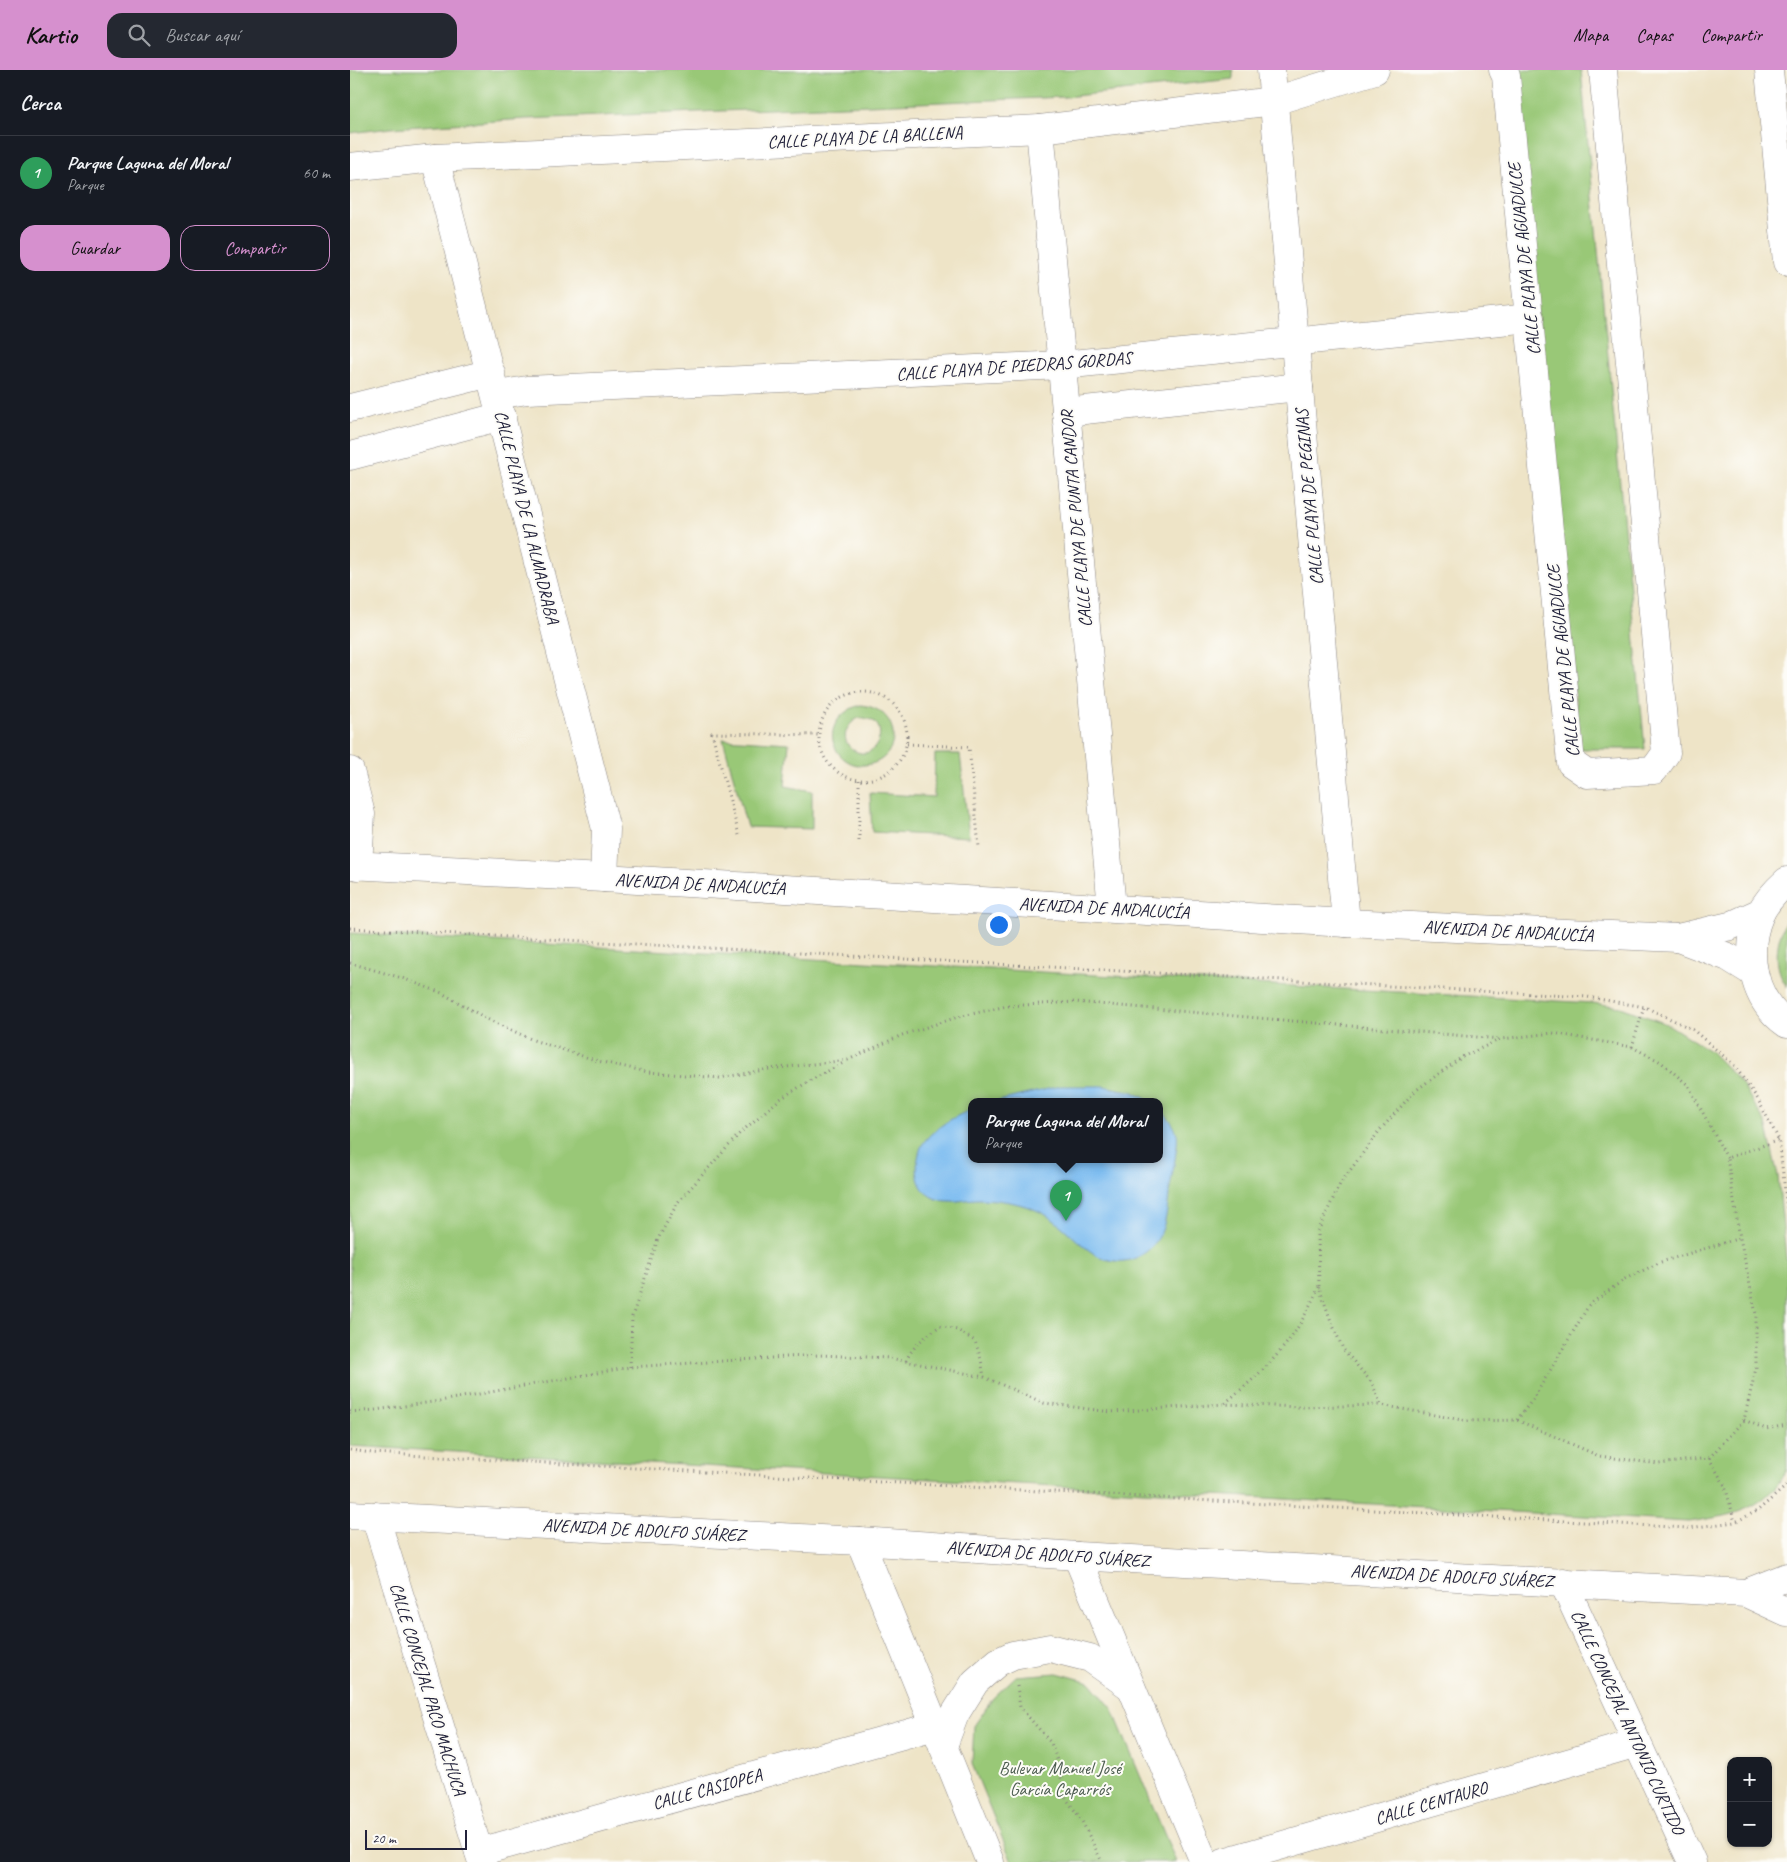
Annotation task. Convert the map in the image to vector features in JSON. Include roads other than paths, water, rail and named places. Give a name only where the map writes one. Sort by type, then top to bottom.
[{"type":"street","name":"CALLE PLAYA DE PEGINAS","points":[[1271,70],[1346,923]]},
{"type":"street","name":"CALLE PLAYA DE LA BALLENA","points":[[350,167],[435,158],[1040,129],[1274,101],[1374,70]]},
{"type":"street","name":"CALLE PLAYA DE AGUADULCE","points":[[1503,70],[1506,76],[1530,318],[1571,763],[1586,774],[1654,770],[1666,753],[1603,70]]},
{"type":"street","points":[[1769,70],[1787,262]]},
{"type":"street","name":"CALLE PLAYA DE PUNTA CANDOR","points":[[1040,129],[1112,908]]},
{"type":"street","name":"CALLE PLAYA DE LA ALMADRABA","points":[[435,158],[606,829],[604,878]]},
{"type":"street","name":"CALLE PLAYA DE PIEDRAS GORDAS","points":[[496,395],[527,390],[1062,366],[1530,318]]},
{"type":"street","points":[[1066,412],[1299,386]]},
{"type":"street","points":[[350,408],[496,395]]},
{"type":"street","points":[[350,456],[496,395]]},
{"type":"street","points":[[350,772],[361,814],[354,865]]},
{"type":"street","name":"AVENIDA DE ANDALUCÍA","points":[[354,865],[604,878],[1346,923],[1678,938],[1730,926],[1761,912]]},
{"type":"street","points":[[1787,881],[1774,892],[1761,912],[1754,932],[1751,952],[1754,973],[1763,998],[1780,1019],[1787,1024]]},
{"type":"street","name":"AVENIDA DE ANDALUCÍA","points":[[1678,938],[1728,957],[1754,973]]},
{"type":"street","name":"AVENIDA DE ADOLFO SUÁREZ","points":[[362,1516],[860,1541],[1078,1556],[1563,1582],[1746,1594],[1787,1612]]},
{"type":"street","name":"CALLE CONCEJAL PACO MACHUCA","points":[[362,1516],[480,1857]]},
{"type":"street","points":[[860,1541],[990,1862]]},
{"type":"street","points":[[1078,1556],[1204,1862]]},
{"type":"street","name":"AVENIDA DE ADOLFO SUÁREZ","points":[[1746,1594],[1787,1577]]},
{"type":"street","name":"CALLE CONCEJAL ANTONIO CURTIDO","points":[[1563,1582],[1692,1862]]},
{"type":"street","points":[[939,1736],[975,1682],[998,1662],[1013,1655],[1050,1648],[1090,1658],[1132,1687]]},
{"type":"street","name":"CALLE CASIOPEA","points":[[480,1857],[939,1736]]},
{"type":"street","name":"CALLE CENTAURO","points":[[1224,1862],[1637,1743]]},
{"type":"water","points":[[1060,1086],[1103,1086],[1133,1092],[1144,1098],[1011,1098]]},
{"type":"water","points":[[968,1112],[968,1163],[1163,1163],[1163,1112],[1176,1130],[1177,1138],[1166,1218],[1160,1235],[1147,1251],[1139,1256],[1131,1260],[1112,1261],[1093,1253],[1059,1224],[1044,1214],[1022,1205],[992,1200],[953,1201],[932,1197],[925,1192],[918,1178],[917,1169],[920,1150],[934,1131],[957,1116]]},
{"type":"place","name":"Parque Laguna del Moral","points":[[1066,1221]]},
{"type":"park label","name":"Bulevar Manuel José García Caparrós","points":[[1060,1778]]}]
